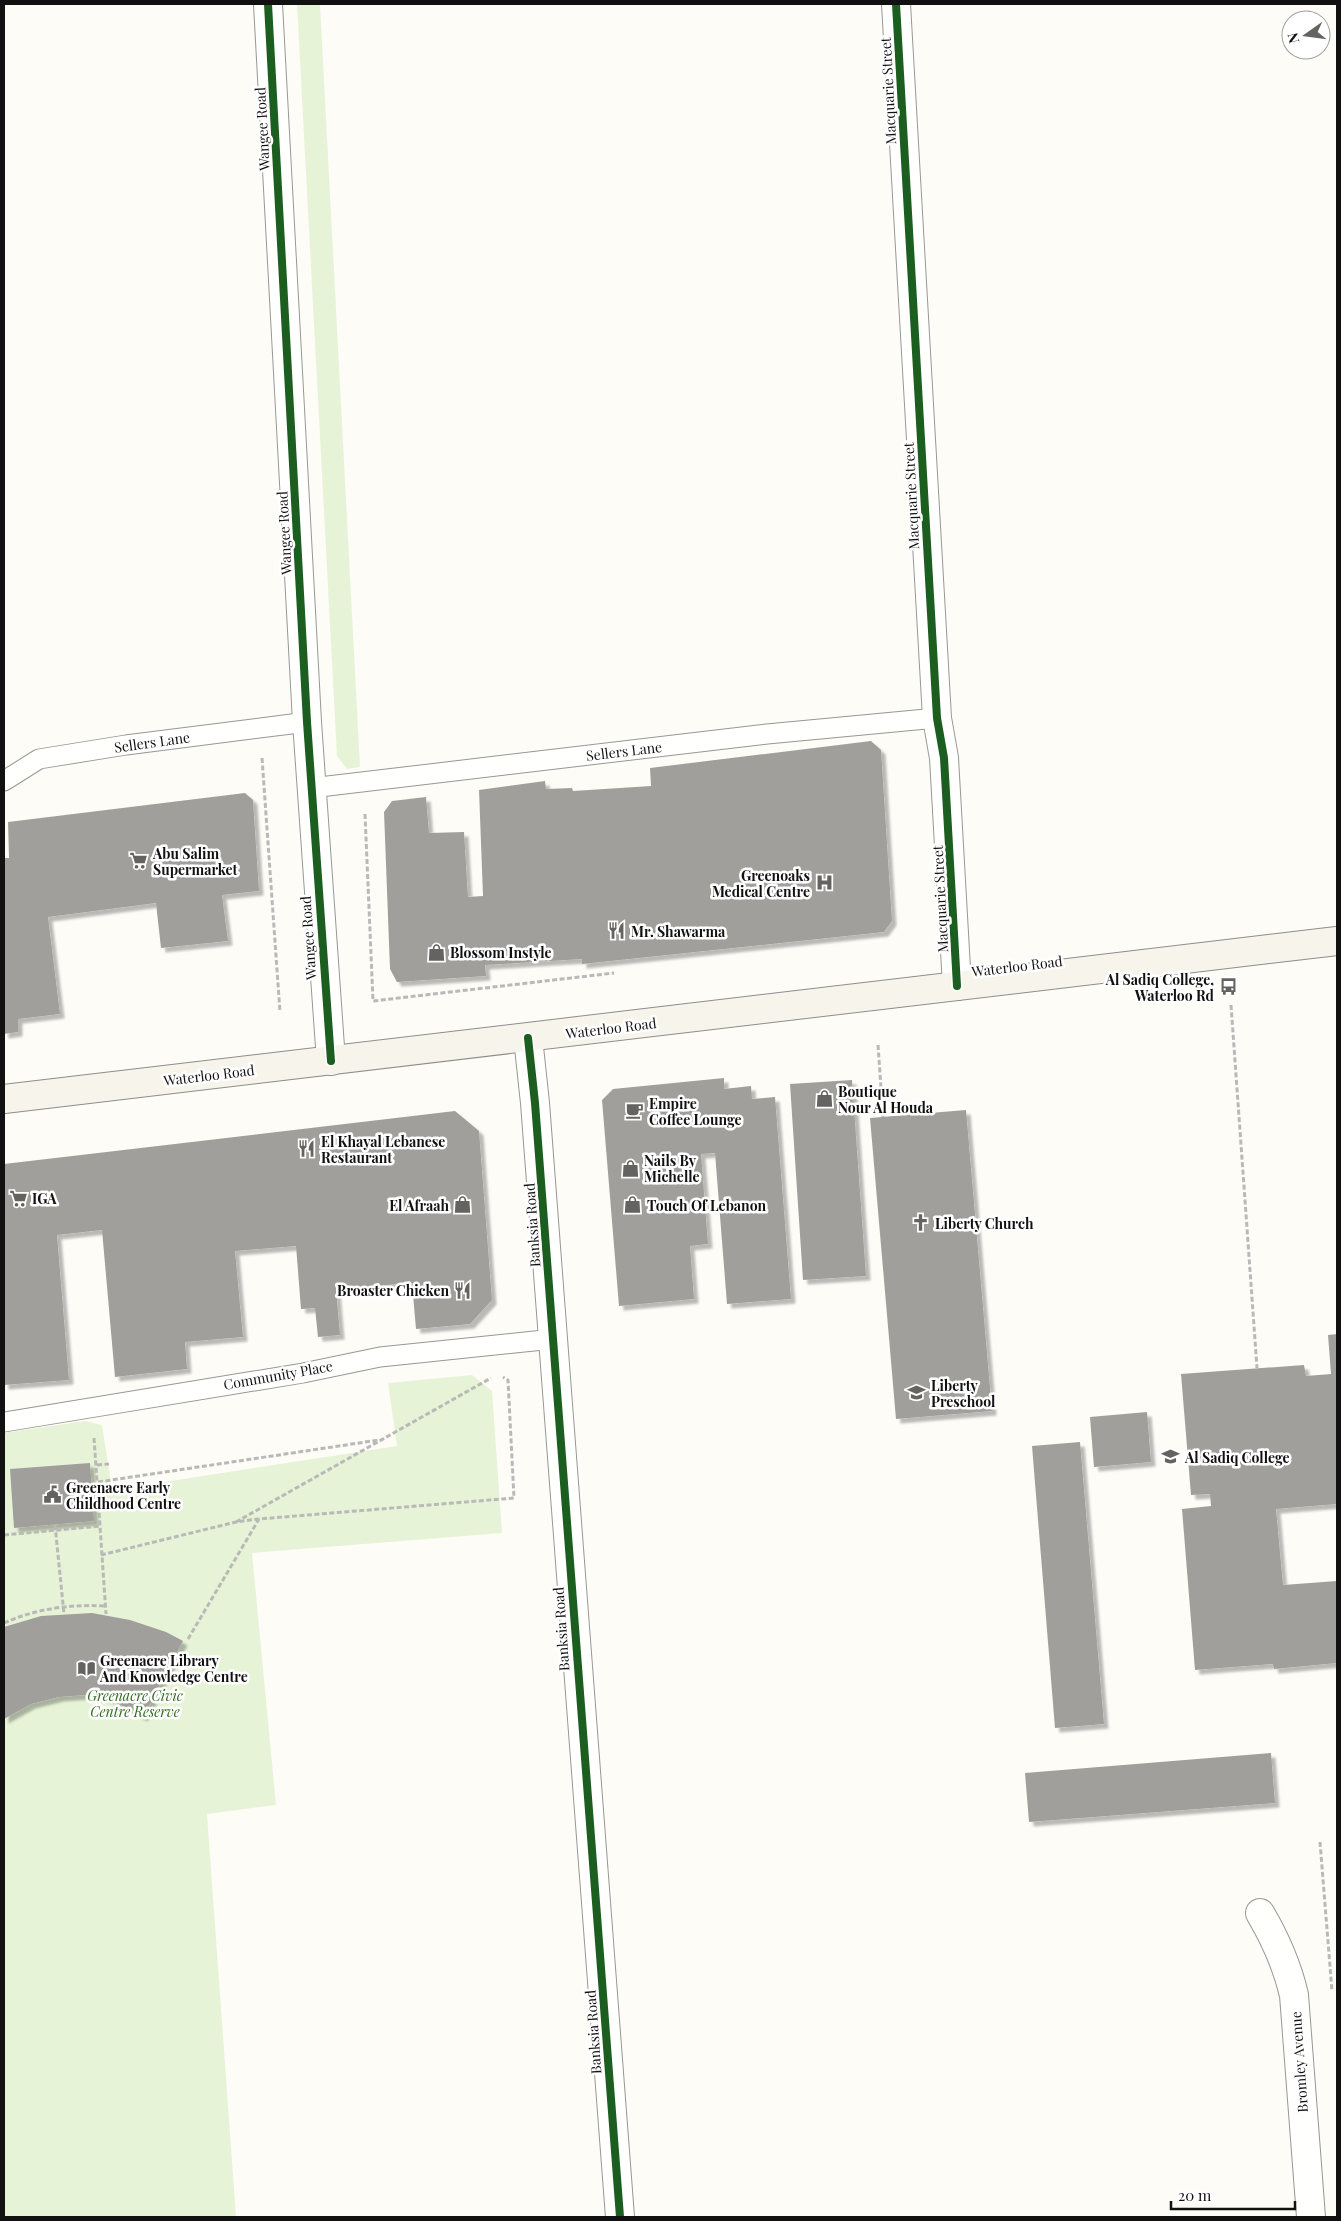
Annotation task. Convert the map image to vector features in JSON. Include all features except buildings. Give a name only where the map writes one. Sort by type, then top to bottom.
[{"type":"main road","name":"Waterloo Road","points":[[4,1099],[1337,941]]},
{"type":"street","name":"Wangee Road","points":[[268,4],[307,722],[331,1061]]},
{"type":"street","name":"Macquarie Street","points":[[896,4],[937,718],[944,758],[957,986]]},
{"type":"street","name":"Banksia Road","points":[[528,1038],[553,1339],[620,2217]]},
{"type":"street","name":"Bromley Avenue","points":[[1260,1913],[1278,1942],[1294,1995],[1311,2217]]},
{"type":"lane","name":"Sellers Lane","points":[[311,788],[767,734],[937,718]]},
{"type":"lane","name":"Sellers Lane","points":[[4,781],[39,759],[136,744],[307,722]]},
{"type":"lane","name":"Community Place","points":[[4,1422],[303,1373],[380,1356],[553,1339]]},
{"type":"path","points":[[262,755],[280,1012]]},
{"type":"path","points":[[364,812],[374,1001],[614,973]]},
{"type":"path","points":[[1231,1005],[1257,1368]]},
{"type":"path","points":[[878,1045],[884,1117]]},
{"type":"path","points":[[101,1555],[236,1522],[514,1498],[508,1380],[498,1374],[236,1522]]},
{"type":"path","points":[[94,1436],[98,1465],[101,1555],[106,1614]]},
{"type":"path","points":[[98,1482],[382,1440]]},
{"type":"path","points":[[98,1465],[109,1464]]},
{"type":"path","points":[[188,1639],[259,1519]]},
{"type":"path","points":[[55,1525],[64,1614]]},
{"type":"path","points":[[4,1535],[101,1526]]},
{"type":"path","points":[[4,1623],[31,1613],[63,1607],[105,1606]]},
{"type":"path","points":[[1320,1842],[1332,1998]]},
{"type":"green space","points":[[297,4],[320,4],[360,767],[347,769],[337,756]]},
{"type":"green space","name":"Greenacre Civic Centre Reserve","points":[[472,1375],[492,1391],[502,1533],[252,1553],[276,1805],[207,1814],[236,2217],[4,2217],[4,1433],[85,1421],[102,1425],[112,1490],[397,1446],[388,1383]]},
{"type":"cycle path","points":[[268,4],[307,722],[331,1061]]},
{"type":"cycle path","points":[[896,4],[937,718],[944,758],[957,986]]},
{"type":"cycle path","points":[[528,1038],[535,1103],[620,2217]]},
{"type":"place","name":"Abu Salim Supermarket","points":[[139,861]]},
{"type":"place","name":"Greenoaks Medical Centre","points":[[824,883]]},
{"type":"place","name":"Mr. Shawarma","points":[[617,931]]},
{"type":"place","name":"Blossom Instyle","points":[[436,952]]},
{"type":"place","name":"Al Sadiq College, Waterloo Rd","points":[[1228,987]]},
{"type":"place","name":"Boutique Nour Al Houda","points":[[824,1099]]},
{"type":"place","name":"Empire Coffee Lounge","points":[[635,1111]]},
{"type":"place","name":"El Khayal Lebanese Restaurant","points":[[307,1149]]},
{"type":"place","name":"Nails By Michelle","points":[[630,1168]]},
{"type":"place","name":"IGA","points":[[18,1198]]},
{"type":"place","name":"El Afraah","points":[[463,1205]]},
{"type":"place","name":"Touch Of Lebanon","points":[[633,1205]]},
{"type":"place","name":"Liberty Church","points":[[921,1223]]},
{"type":"place","name":"Broaster Chicken","points":[[463,1290]]},
{"type":"place","name":"Liberty Preschool","points":[[917,1393]]},
{"type":"place","name":"Al Sadiq College","points":[[1171,1457]]},
{"type":"place","name":"Greenacre Early Childhood Centre","points":[[52,1495]]},
{"type":"place","name":"Greenacre Library And Knowledge Centre","points":[[86,1668]]}]
